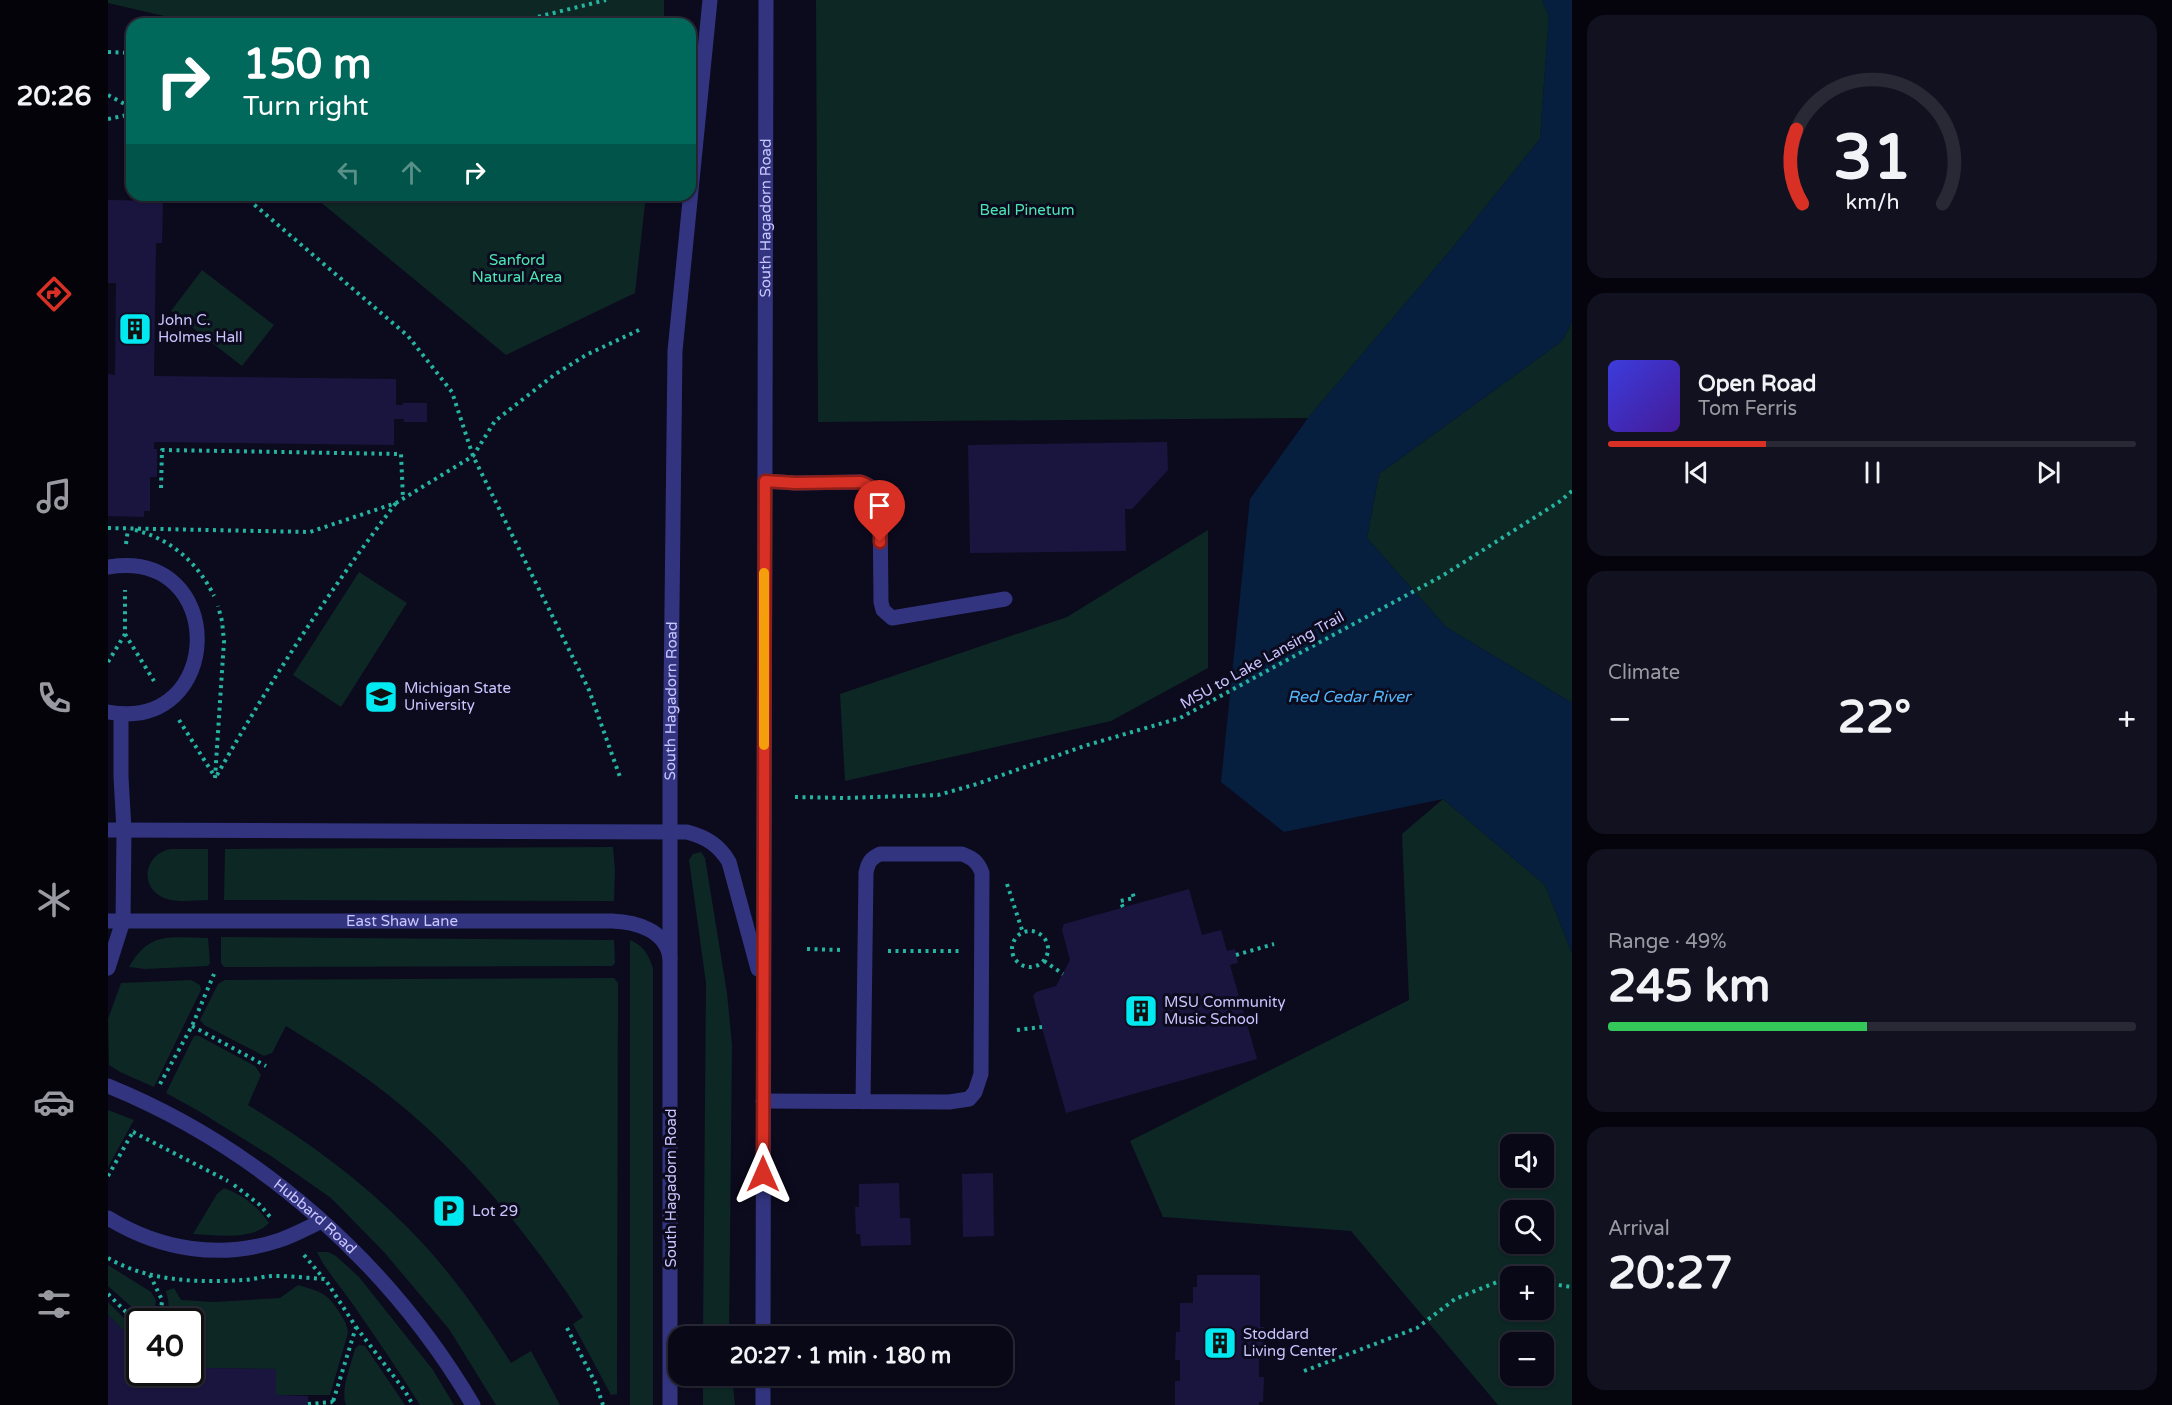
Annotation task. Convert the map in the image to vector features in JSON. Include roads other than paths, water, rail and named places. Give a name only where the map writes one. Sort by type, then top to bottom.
[{"type":"street","name":"South Hagadorn Road","points":[[696,140],[710,0]]},
{"type":"street","name":"South Hagadorn Road","points":[[763,1326],[766,0]]},
{"type":"street","name":"South Hagadorn Road","points":[[670,1405],[675,351],[690,201]]},
{"type":"street","points":[[765,481],[861,482],[870,485],[877,493],[880,502],[881,602],[883,610],[892,618],[1005,599]]},
{"type":"street","points":[[108,567],[135,566],[153,570],[168,579],[182,591],[191,606],[197,623],[199,641],[190,674],[180,689],[167,701],[153,708],[115,713],[124,830],[108,968]]},
{"type":"street","points":[[108,830],[687,832],[714,843],[729,862],[764,989]]},
{"type":"street","points":[[763,1101],[863,1102],[949,1102],[969,1099],[975,1092],[981,1074],[982,873],[979,863],[962,854],[880,854],[871,858],[866,873],[863,1102]]},
{"type":"street","name":"East Shaw Lane","points":[[115,921],[627,922],[644,926],[654,933],[670,954],[671,967]]},
{"type":"street","name":"Hubbard Road","points":[[108,1086],[150,1104],[200,1131],[245,1160],[322,1221],[381,1279],[454,1373],[473,1405]]},
{"type":"street","points":[[108,1218],[154,1241],[183,1248],[211,1251],[261,1246],[288,1237],[322,1221]]},
{"type":"street","points":[[763,1386],[763,1405]]},
{"type":"water","name":"Red Cedar River","points":[[1542,0],[1572,0],[1572,322],[1562,341],[1379,474],[1367,538],[1446,627],[1572,703],[1572,953],[1545,885],[1443,799],[1284,832],[1221,782],[1250,499],[1308,418],[1454,246],[1540,139],[1549,16]]},
{"type":"place","name":"John C. Holmes Hall","points":[[135,329]]},
{"type":"place","name":"Michigan State University","points":[[381,697]]},
{"type":"place","name":"MSU Community Music School","points":[[1141,1011]]},
{"type":"place","name":"Lot 29","points":[[449,1211]]},
{"type":"place","name":"Stoddard Living Center","points":[[1220,1343]]},
{"type":"park label","name":"Beal Pinetum","points":[[1027,210]]},
{"type":"park label","name":"Sanford Natural Area","points":[[517,268]]}]
